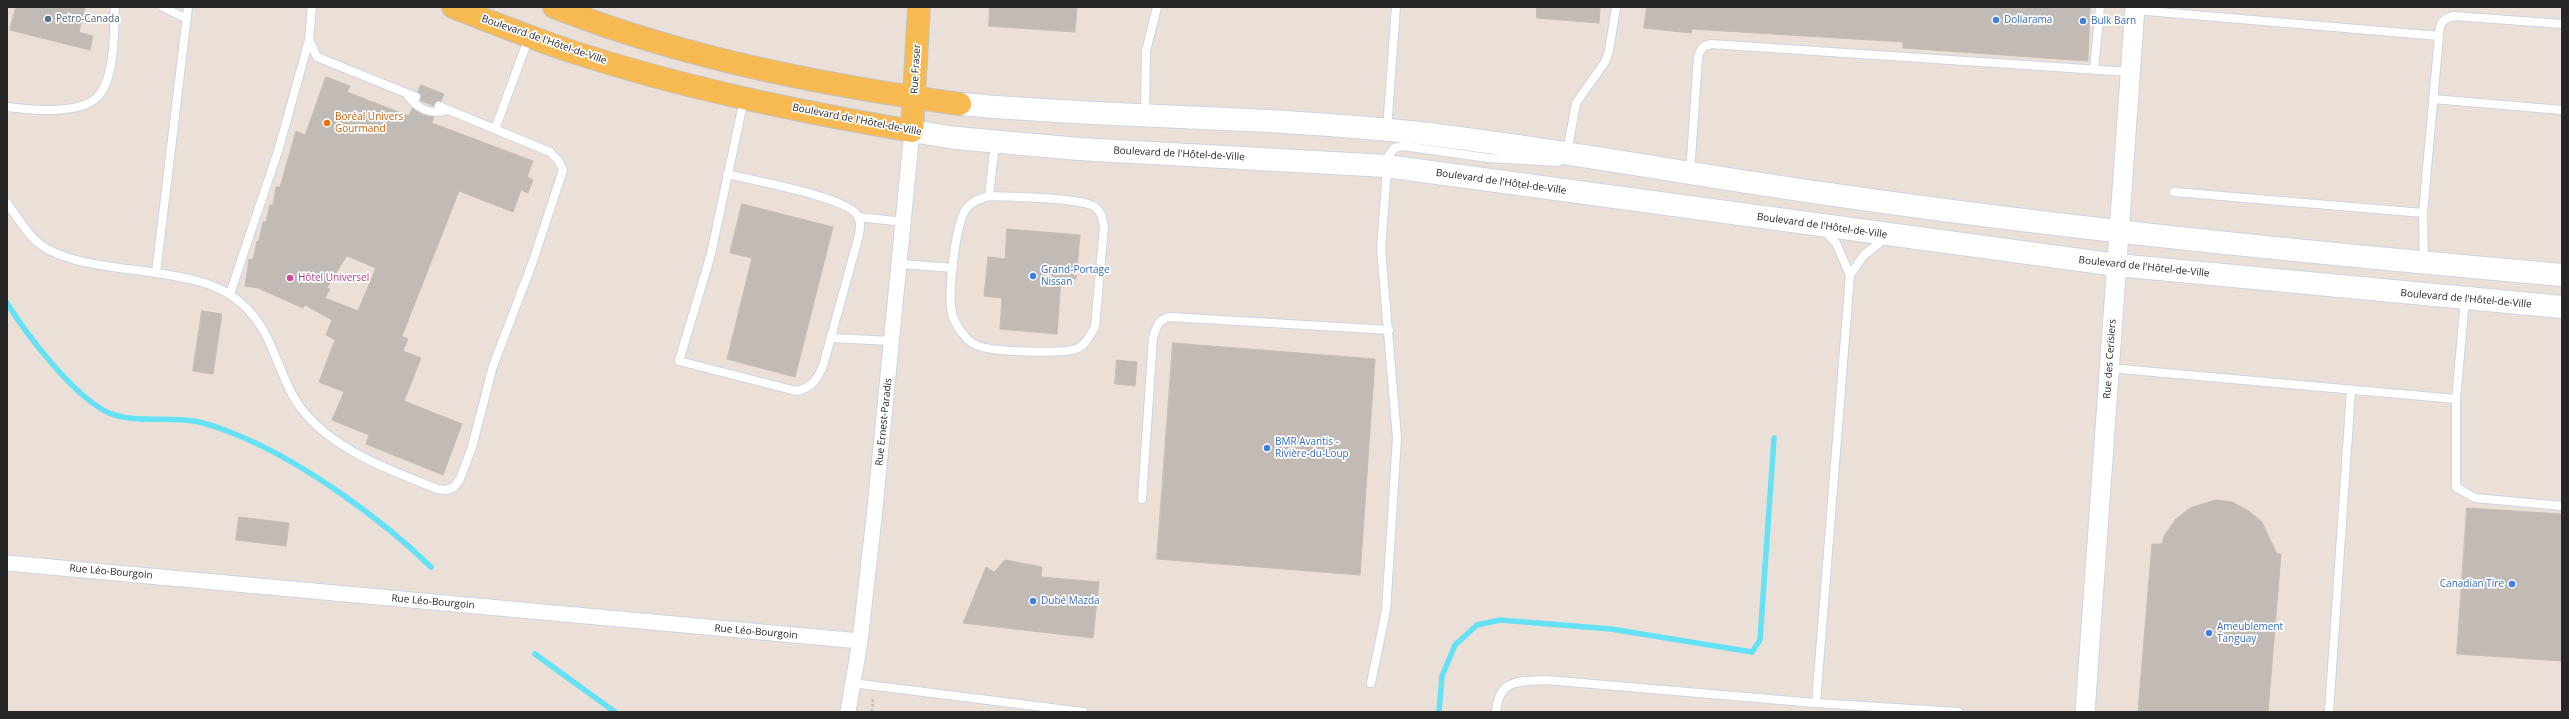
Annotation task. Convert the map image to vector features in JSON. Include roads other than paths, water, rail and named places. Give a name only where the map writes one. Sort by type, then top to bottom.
[{"type":"main road","name":"Boulevard de l'Hôtel-de-Ville","points":[[453,7],[529,37],[604,61],[744,98],[912,131],[995,142],[1386,166],[1889,236],[2116,265],[2562,307]]},
{"type":"main road","points":[[554,7],[620,31],[738,64],[914,98],[960,104],[1072,113],[1273,121],[1463,138],[1822,194],[2119,233],[2562,275]]},
{"type":"main road","name":"Rue Fraser","points":[[912,131],[919,7]]},
{"type":"street","name":"Rue des Cerisiers","points":[[2085,712],[2135,8]]},
{"type":"street","name":"Rue Ernest-Paradis","points":[[848,712],[860,641],[900,264],[912,131]]},
{"type":"street","name":"Rue Léo-Bourgoin","points":[[7,563],[860,641]]},
{"type":"lane","points":[[7,107],[62,110],[86,104],[100,94],[110,65],[115,7]]},
{"type":"lane","points":[[163,7],[185,18]]},
{"type":"lane","points":[[156,272],[185,18],[188,7]]},
{"type":"lane","points":[[230,294],[279,148],[309,40],[312,7]]},
{"type":"lane","points":[[1145,116],[1146,51],[1157,7]]},
{"type":"lane","points":[[1387,130],[1396,7]]},
{"type":"lane","points":[[1567,154],[1576,103],[1605,62],[1609,51],[1616,7]]},
{"type":"lane","points":[[2094,70],[2100,7]]},
{"type":"lane","points":[[2204,16],[2205,7]]},
{"type":"lane","points":[[2135,8],[2204,16],[2439,36]]},
{"type":"lane","points":[[2424,263],[2423,213],[2440,23],[2444,19],[2454,16],[2562,24]]},
{"type":"lane","points":[[495,129],[529,37]]},
{"type":"lane","points":[[309,40],[317,57],[416,97]]},
{"type":"lane","points":[[1690,173],[1699,50],[1704,46],[1712,44],[2130,72]]},
{"type":"lane","points":[[406,94],[413,104],[436,114],[448,110]]},
{"type":"lane","points":[[727,174],[836,200],[850,208],[858,217],[861,224],[823,366],[816,382],[806,389],[796,391],[679,361],[711,254],[727,174],[744,98]]},
{"type":"lane","points":[[2433,99],[2562,110]]},
{"type":"lane","points":[[7,203],[36,240],[50,251],[96,263],[199,280],[230,294],[262,328],[290,390],[304,412],[322,430],[366,458],[437,489],[447,490],[454,487],[472,447],[493,366],[532,264],[563,170],[550,152],[439,106]]},
{"type":"lane","points":[[989,196],[995,142]]},
{"type":"lane","points":[[1371,683],[1386,611],[1397,438],[1381,243],[1386,166],[1390,151],[1398,146],[1523,161],[1617,162]]},
{"type":"lane","points":[[2174,192],[2423,213]]},
{"type":"lane","points":[[989,196],[1078,202],[1094,206],[1101,214],[1104,226],[1095,327],[1088,339],[1077,349],[1057,353],[976,345],[964,336],[951,309],[953,268],[958,232],[966,210],[975,201],[989,196]]},
{"type":"lane","points":[[858,217],[904,222]]},
{"type":"lane","points":[[1816,703],[1850,275],[1836,243],[1820,226]]},
{"type":"lane","points":[[1850,275],[1864,255],[1889,236]]},
{"type":"lane","points":[[900,264],[953,268]]},
{"type":"lane","points":[[2465,299],[2456,399],[2456,487],[2475,498],[2562,506]]},
{"type":"lane","points":[[1142,499],[1153,338],[1157,325],[1161,320],[1171,317],[1389,330]]},
{"type":"lane","points":[[831,338],[892,341]]},
{"type":"lane","points":[[2109,368],[2456,399]]},
{"type":"lane","points":[[2329,712],[2351,390]]},
{"type":"lane","points":[[1496,712],[1497,700],[1503,689],[1513,682],[1546,680],[1816,703],[1958,712]]},
{"type":"lane","points":[[852,683],[1083,712]]},
{"type":"waterway","points":[[7,303],[26,331],[52,364],[81,394],[96,405],[109,413],[128,418],[183,420],[205,424],[242,437],[266,448],[342,494],[412,549],[431,567]]},
{"type":"waterway","points":[[1439,712],[1442,676],[1455,645],[1477,625],[1500,620],[1611,629],[1752,652],[1760,640],[1774,438]]},
{"type":"waterway","points":[[535,654],[615,712]]},
{"type":"place","name":"Petro-Canada","points":[[48,19]]},
{"type":"place","name":"Dollarama","points":[[1996,20]]},
{"type":"place","name":"Bulk Barn","points":[[2083,21]]},
{"type":"place","name":"Boréal Univers Gourmand","points":[[327,123]]},
{"type":"place","name":"Grand-Portage Nissan","points":[[1033,276]]},
{"type":"place","name":"Hôtel Universel","points":[[290,278]]},
{"type":"place","name":"BMR Avantis - Rivière-du-Loup","points":[[1267,448]]},
{"type":"place","name":"Canadian Tire","points":[[2512,584]]},
{"type":"place","name":"Dubé Mazda","points":[[1033,601]]},
{"type":"place","name":"Ameublement Tanguay","points":[[2209,633]]}]
